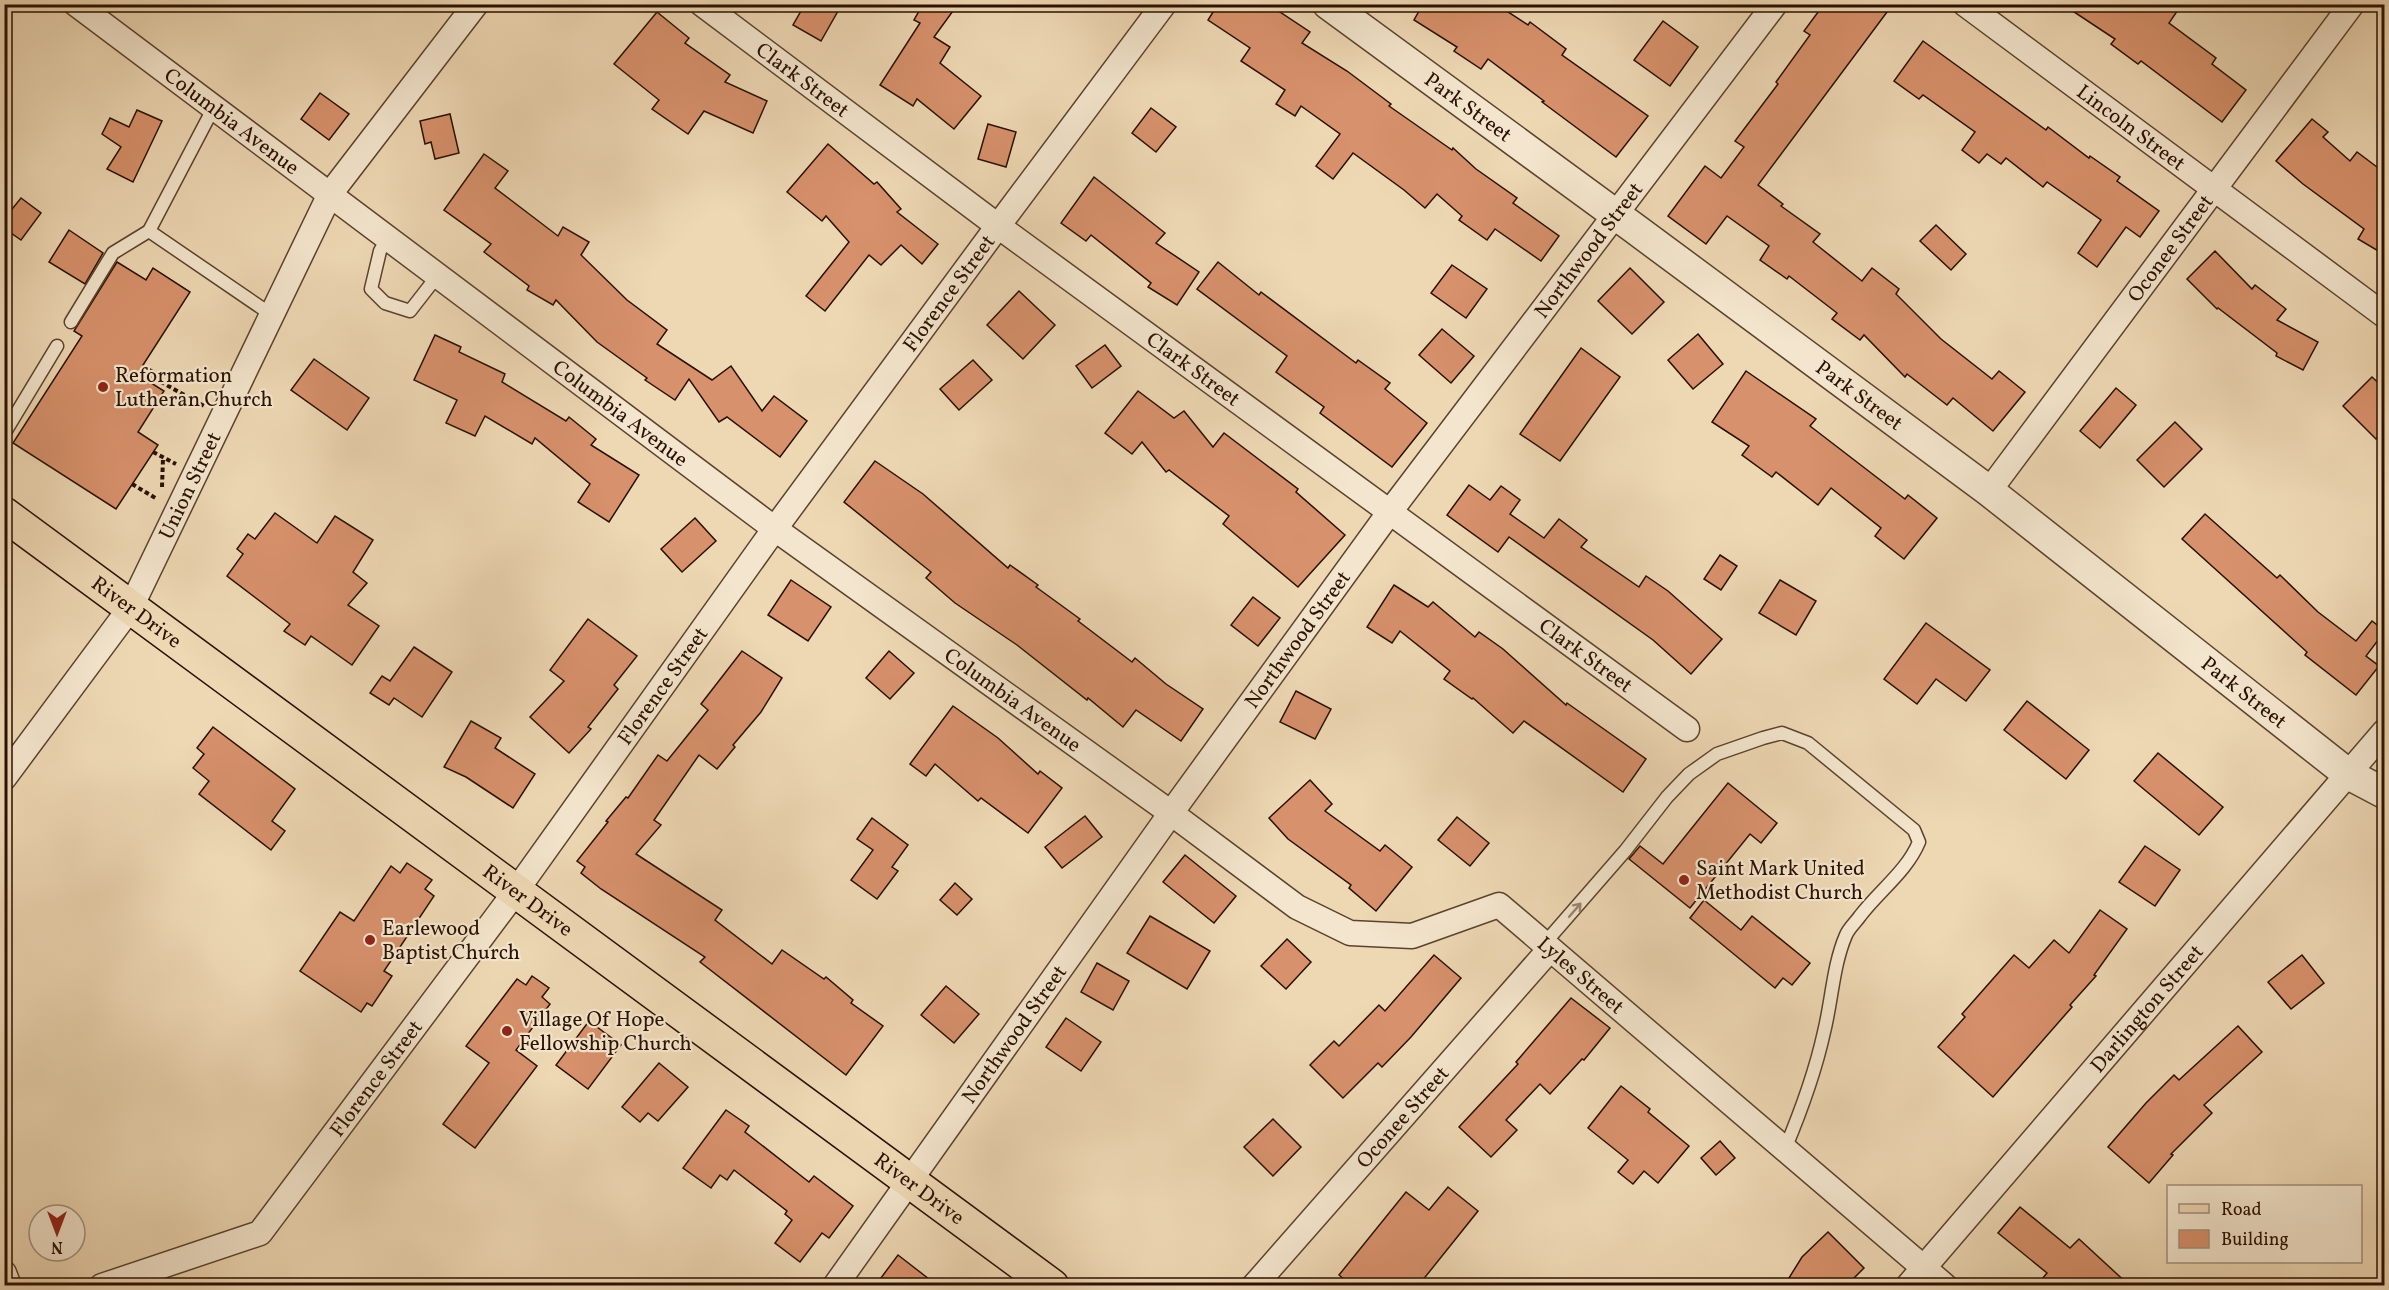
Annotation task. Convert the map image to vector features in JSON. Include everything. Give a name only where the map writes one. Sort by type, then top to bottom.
[{"type":"main road","name":"River Drive","points":[[4,514],[1052,1286]]},
{"type":"street","name":"Columbia Avenue","points":[[76,4],[775,529],[1171,813]]},
{"type":"street","name":"Union Street","points":[[4,778],[131,608],[330,194],[476,4]]},
{"type":"street","name":"Clark Street","points":[[702,4],[998,226],[1687,729]]},
{"type":"street","name":"Florence Street","points":[[102,1286],[260,1233],[516,891],[775,529],[1164,4]]},
{"type":"street","name":"Park Street","points":[[1328,4],[1989,490],[2348,774],[2385,793]]},
{"type":"street","name":"Northwood Street","points":[[835,1286],[1171,813],[1389,513],[1775,4]]},
{"type":"street","name":"Lincoln Street","points":[[1965,4],[2385,315]]},
{"type":"street","name":"Oconee Street","points":[[1989,490],[2352,4]]},
{"type":"street","name":"Darlington Street","points":[[1915,1276],[2385,732]]},
{"type":"street","name":"Lyles Street","points":[[1171,813],[1297,907],[1350,933],[1412,936],[1499,905],[1785,1149],[1915,1276],[1944,1286]]},
{"type":"street","name":"Oconee Street","points":[[1254,1286],[1547,946]]},
{"type":"street","points":[[4,1273],[9,1286]]},
{"type":"lane","points":[[71,322],[113,253],[149,231],[214,107]]},
{"type":"lane","points":[[149,231],[272,315]]},
{"type":"lane","points":[[388,237],[380,251],[371,289],[386,303],[410,311],[438,275]]},
{"type":"lane","points":[[4,434],[57,346]]},
{"type":"lane","points":[[1547,946],[1667,797],[1689,774],[1717,754],[1782,733],[1808,743],[1914,830],[1919,842],[1906,866],[1871,902],[1847,933],[1829,1000],[1825,1031],[1804,1103],[1785,1149]]},
{"type":"path","points":[[154,378],[207,408]]},
{"type":"path","points":[[153,452],[179,465]]},
{"type":"path","points":[[132,484],[162,501],[163,458]]},
{"type":"building","points":[[805,4],[842,4],[821,41],[793,25]]},
{"type":"building","points":[[923,4],[958,4],[934,37],[950,47],[940,63],[981,96],[954,129],[917,99],[913,106],[880,85],[920,23],[914,20]]},
{"type":"building","points":[[1218,4],[1268,4],[1310,32],[1302,43],[1347,71],[1391,104],[1389,106],[1452,150],[1453,148],[1476,169],[1517,198],[1513,203],[1559,236],[1541,261],[1495,229],[1487,240],[1459,220],[1462,216],[1437,194],[1425,208],[1353,153],[1333,179],[1316,166],[1340,134],[1301,106],[1295,116],[1276,104],[1285,90],[1241,61],[1250,48],[1208,20]]},
{"type":"building","points":[[1423,4],[1496,4],[1528,25],[1530,22],[1566,49],[1562,55],[1648,116],[1616,157],[1488,59],[1481,69],[1454,51],[1457,47],[1414,20]]},
{"type":"building","points":[[1824,4],[1893,4],[1758,185],[1783,204],[1781,206],[1820,234],[1813,242],[1862,281],[1872,268],[1899,289],[1896,294],[1941,339],[1992,379],[1999,371],[2025,392],[1993,431],[1953,398],[1947,405],[1907,374],[1905,377],[1864,335],[1860,340],[1832,319],[1837,313],[1789,276],[1787,279],[1760,260],[1769,246],[1727,216],[1706,244],[1668,216],[1705,166],[1721,178],[1744,147],[1735,141],[1778,84],[1776,82],[1810,35],[1804,31]]},
{"type":"building","points":[[2062,4],[2182,4],[2169,23],[2216,58],[2212,64],[2246,90],[2222,122],[2141,61],[2138,64],[2111,44],[2115,39]]},
{"type":"building","points":[[657,12],[689,38],[685,43],[730,75],[725,82],[767,101],[753,133],[704,111],[688,134],[652,109],[659,100],[614,64]]},
{"type":"building","points":[[1663,21],[1698,47],[1670,86],[1634,60]]},
{"type":"building","points":[[1923,41],[2046,130],[2048,127],[2089,158],[2090,156],[2120,177],[2117,181],[2159,211],[2140,237],[2126,227],[2097,267],[2078,253],[2101,220],[2047,182],[2043,187],[2006,158],[2001,164],[1987,154],[1979,163],[1962,150],[1975,132],[1923,95],[1919,99],[1894,81]]},
{"type":"building","points":[[320,93],[349,114],[329,140],[301,119]]},
{"type":"building","points":[[1151,108],[1176,127],[1156,152],[1132,133]]},
{"type":"building","points":[[137,110],[162,121],[133,182],[107,169],[121,147],[102,134],[110,118],[129,127]]},
{"type":"building","points":[[450,114],[459,153],[435,159],[431,142],[425,144],[420,121]]},
{"type":"building","points":[[2312,119],[2328,132],[2323,137],[2350,161],[2357,152],[2385,173],[2385,255],[2358,239],[2364,229],[2276,161]]},
{"type":"building","points":[[988,124],[1016,132],[1006,167],[978,159]]},
{"type":"building","points":[[828,144],[874,184],[877,182],[901,209],[897,212],[938,244],[922,264],[901,245],[881,265],[869,255],[825,311],[806,296],[849,242],[826,216],[822,221],[787,192]]},
{"type":"building","points":[[484,154],[508,171],[495,188],[558,236],[563,227],[589,242],[581,255],[627,300],[667,330],[657,344],[712,380],[731,366],[762,411],[774,396],[807,421],[780,457],[727,417],[719,422],[689,379],[675,400],[645,380],[647,378],[597,342],[556,300],[553,305],[527,290],[529,286],[484,252],[491,244],[444,210]]},
{"type":"building","points":[[1094,177],[1165,233],[1156,243],[1199,272],[1177,305],[1148,287],[1151,283],[1091,235],[1086,241],[1061,223]]},
{"type":"building","points":[[21,198],[41,213],[21,240],[4,228],[4,219]]},
{"type":"building","points":[[1936,225],[1966,254],[1951,270],[1920,241]]},
{"type":"building","points":[[69,230],[103,253],[85,284],[49,262]]},
{"type":"building","points":[[2215,251],[2252,289],[2255,285],[2286,309],[2277,320],[2318,342],[2303,370],[2276,356],[2277,353],[2217,309],[2187,279]]},
{"type":"building","name":"Reformation Lutheran Church","points":[[117,262],[146,280],[153,268],[190,292],[143,365],[157,373],[151,383],[164,391],[138,432],[158,445],[116,509],[13,443],[82,336],[74,331]]},
{"type":"building","points":[[1218,262],[1259,295],[1261,292],[1356,363],[1358,360],[1390,383],[1385,389],[1427,423],[1392,467],[1320,413],[1324,407],[1276,372],[1287,356],[1197,289]]},
{"type":"building","points":[[1452,265],[1487,289],[1466,318],[1431,293]]},
{"type":"building","points":[[1630,268],[1664,302],[1632,334],[1598,301]]},
{"type":"building","points":[[1019,291],[1055,325],[1023,359],[987,325]]},
{"type":"building","points":[[1442,329],[1474,356],[1451,383],[1419,355]]},
{"type":"building","points":[[1698,334],[1723,364],[1693,389],[1668,360]]},
{"type":"building","points":[[435,335],[461,347],[459,352],[505,374],[502,382],[566,421],[569,417],[596,439],[591,445],[639,475],[609,522],[578,502],[590,484],[535,438],[532,444],[485,416],[475,436],[446,423],[457,400],[414,380]]},
{"type":"building","points":[[1105,345],[1121,366],[1092,388],[1076,366]]},
{"type":"building","points":[[1581,348],[1620,377],[1560,461],[1520,434]]},
{"type":"building","points":[[314,359],[369,398],[347,430],[291,390]]},
{"type":"building","points":[[973,360],[992,380],[959,410],[940,389]]},
{"type":"building","points":[[1746,371],[1816,419],[1810,426],[1905,499],[1908,495],[1937,518],[1904,559],[1875,536],[1881,528],[1831,488],[1818,505],[1776,472],[1772,477],[1742,455],[1749,446],[1712,422]]},
{"type":"building","points":[[2372,377],[2385,389],[2385,430],[2376,439],[2343,406]]},
{"type":"building","points":[[2116,388],[2136,405],[2100,448],[2080,431]]},
{"type":"building","points":[[1138,391],[1174,418],[1184,411],[1213,447],[1224,433],[1298,489],[1296,492],[1345,535],[1298,587],[1223,524],[1229,516],[1169,470],[1166,472],[1142,442],[1132,454],[1105,433]]},
{"type":"building","points":[[2175,422],[2202,449],[2164,487],[2137,460]]},
{"type":"building","points":[[875,461],[923,494],[1008,568],[1010,565],[1038,585],[1036,587],[1080,619],[1078,621],[1132,662],[1135,658],[1166,684],[1203,709],[1181,741],[1136,710],[1123,727],[1017,645],[955,603],[926,578],[931,572],[844,502]]},
{"type":"building","points":[[1469,485],[1490,500],[1501,486],[1520,500],[1510,514],[1544,538],[1559,519],[1587,540],[1581,547],[1639,587],[1646,576],[1668,591],[1722,639],[1691,674],[1653,640],[1509,537],[1498,552],[1447,515]]},
{"type":"building","points":[[275,513],[317,543],[335,516],[373,540],[353,572],[367,583],[348,605],[379,626],[352,665],[311,636],[305,645],[284,631],[290,624],[227,576],[243,554],[237,549],[248,534],[255,539]]},
{"type":"building","points":[[2205,514],[2277,578],[2280,575],[2318,612],[2356,641],[2372,621],[2385,631],[2366,656],[2379,666],[2356,695],[2305,655],[2307,652],[2182,539]]},
{"type":"building","points":[[695,518],[716,541],[682,572],[661,549]]},
{"type":"building","points":[[1720,555],[1737,566],[1721,590],[1704,579]]},
{"type":"building","points":[[791,580],[831,607],[808,641],[768,615]]},
{"type":"building","points":[[1780,580],[1816,601],[1796,635],[1759,613]]},
{"type":"building","points":[[1394,585],[1428,607],[1433,602],[1475,637],[1479,632],[1503,649],[1566,705],[1567,703],[1646,759],[1623,792],[1524,721],[1513,733],[1473,698],[1444,679],[1450,671],[1400,631],[1392,643],[1367,627]]},
{"type":"building","points":[[1253,597],[1280,618],[1258,646],[1231,625]]},
{"type":"building","points":[[588,619],[637,656],[614,685],[618,689],[588,727],[591,729],[569,753],[530,717],[564,681],[550,670]]},
{"type":"building","points":[[1926,623],[1990,670],[1966,701],[1936,679],[1917,704],[1884,679]]},
{"type":"building","points":[[414,647],[452,672],[422,717],[394,698],[389,705],[370,693],[382,676],[390,681]]},
{"type":"building","points":[[742,651],[782,678],[761,712],[733,745],[735,747],[717,769],[699,755],[654,820],[661,825],[636,854],[722,910],[715,920],[772,964],[782,950],[824,979],[826,977],[853,1000],[851,1003],[883,1026],[846,1075],[700,962],[705,957],[601,889],[581,873],[585,867],[577,861],[608,822],[606,821],[626,797],[628,798],[658,755],[667,761],[708,710],[701,704]]},
{"type":"building","points":[[889,651],[914,673],[890,699],[866,678]]},
{"type":"building","points":[[1296,691],[1331,709],[1315,739],[1280,722]]},
{"type":"building","points":[[2027,701],[2089,750],[2066,779],[2004,730]]},
{"type":"building","points":[[953,706],[998,738],[1038,774],[1040,771],[1062,788],[1028,833],[981,798],[978,801],[935,764],[926,776],[910,764]]},
{"type":"building","points":[[471,721],[501,738],[495,748],[535,774],[513,808],[466,777],[444,767]]},
{"type":"building","points":[[213,727],[295,789],[272,821],[285,831],[271,850],[199,794],[209,781],[193,768],[204,754],[197,748]]},
{"type":"building","points":[[2158,753],[2223,807],[2199,835],[2134,781]]},
{"type":"building","points":[[1310,780],[1332,804],[1325,811],[1380,851],[1385,845],[1412,867],[1376,911],[1349,888],[1351,885],[1288,839],[1269,818]]},
{"type":"building","name":"Saint Mark United Methodist Church","points":[[1728,783],[1777,823],[1761,843],[1750,834],[1690,908],[1629,859],[1640,846],[1663,864]]},
{"type":"building","points":[[1085,816],[1102,837],[1062,868],[1045,847]]},
{"type":"building","points":[[1457,817],[1489,843],[1470,866],[1438,840]]},
{"type":"building","points":[[872,818],[908,845],[892,867],[898,871],[877,899],[851,880],[873,850],[857,839]]},
{"type":"building","points":[[2145,846],[2180,870],[2155,906],[2119,882]]},
{"type":"building","points":[[1185,855],[1236,896],[1214,923],[1163,882]]},
{"type":"building","points":[[407,863],[432,880],[425,889],[434,896],[384,971],[392,976],[372,1006],[367,1003],[361,1012],[300,971],[340,912],[354,921],[391,866],[400,873]]},
{"type":"building","points":[[955,883],[972,899],[957,915],[940,900]]},
{"type":"building","points":[[1704,900],[1741,930],[1752,916],[1810,963],[1792,985],[1783,978],[1775,988],[1690,918]]},
{"type":"building","points":[[2100,910],[2127,929],[2094,975],[2096,976],[2070,1005],[2072,1007],[1993,1097],[1938,1047],[1965,1017],[1962,1014],[2014,955],[2029,968],[2054,940],[2069,953]]},
{"type":"building","points":[[1150,916],[1210,951],[1187,989],[1127,953]]},
{"type":"building","points":[[1287,939],[1311,962],[1286,989],[1261,966]]},
{"type":"building","points":[[1434,955],[1461,978],[1382,1067],[1378,1063],[1343,1098],[1310,1065],[1334,1041],[1339,1046],[1379,1005],[1385,1011]]},
{"type":"building","points":[[2302,955],[2324,983],[2291,1009],[2268,982]]},
{"type":"building","points":[[1097,963],[1129,981],[1113,1010],[1081,992]]},
{"type":"building","points":[[532,976],[549,988],[542,997],[550,1004],[516,1050],[537,1066],[475,1148],[443,1124],[489,1063],[466,1046],[517,979],[526,985]]},
{"type":"building","points":[[946,986],[979,1014],[954,1043],[921,1015]]},
{"type":"building","points":[[1571,998],[1610,1028],[1584,1060],[1582,1059],[1550,1094],[1540,1084],[1506,1120],[1517,1130],[1491,1157],[1459,1127],[1518,1064],[1516,1062]]},
{"type":"building","points":[[1066,1018],[1101,1042],[1081,1071],[1046,1047]]},
{"type":"building","points":[[589,1021],[621,1045],[588,1089],[556,1065]]},
{"type":"building","points":[[2238,1026],[2262,1052],[2204,1105],[2212,1113],[2171,1154],[2173,1155],[2149,1183],[2108,1147],[2174,1075],[2179,1080]]},
{"type":"building","points":[[659,1063],[688,1087],[658,1121],[648,1113],[640,1122],[622,1107]]},
{"type":"building","points":[[1621,1086],[1650,1109],[1648,1112],[1689,1146],[1658,1183],[1644,1171],[1633,1184],[1618,1172],[1628,1160],[1588,1128]]},
{"type":"building","points":[[726,1110],[749,1126],[745,1132],[809,1182],[814,1176],[853,1206],[829,1238],[822,1233],[800,1262],[775,1243],[792,1220],[785,1214],[787,1211],[734,1170],[727,1180],[720,1175],[711,1188],[683,1168]]},
{"type":"building","points":[[1273,1119],[1301,1147],[1273,1176],[1244,1147]]},
{"type":"building","points":[[1720,1141],[1735,1158],[1716,1175],[1701,1158]]},
{"type":"building","points":[[1448,1187],[1478,1211],[1418,1286],[1352,1286],[1339,1275],[1406,1192],[1429,1210]]},
{"type":"building","points":[[2020,1207],[2070,1248],[2079,1239],[2130,1286],[2036,1286],[2047,1273],[1998,1233]]},
{"type":"building","points":[[1828,1232],[1864,1268],[1846,1286],[1784,1286],[1802,1257]]},
{"type":"building","points":[[898,1255],[938,1286],[875,1286]]},
{"type":"place","name":"Reformation Lutheran Church","points":[[103,387]]},
{"type":"place","name":"Saint Mark United Methodist Church","points":[[1684,880]]},
{"type":"place","name":"Earlewood Baptist Church","points":[[370,940]]},
{"type":"place","name":"Village Of Hope Fellowship Church","points":[[507,1031]]}]
